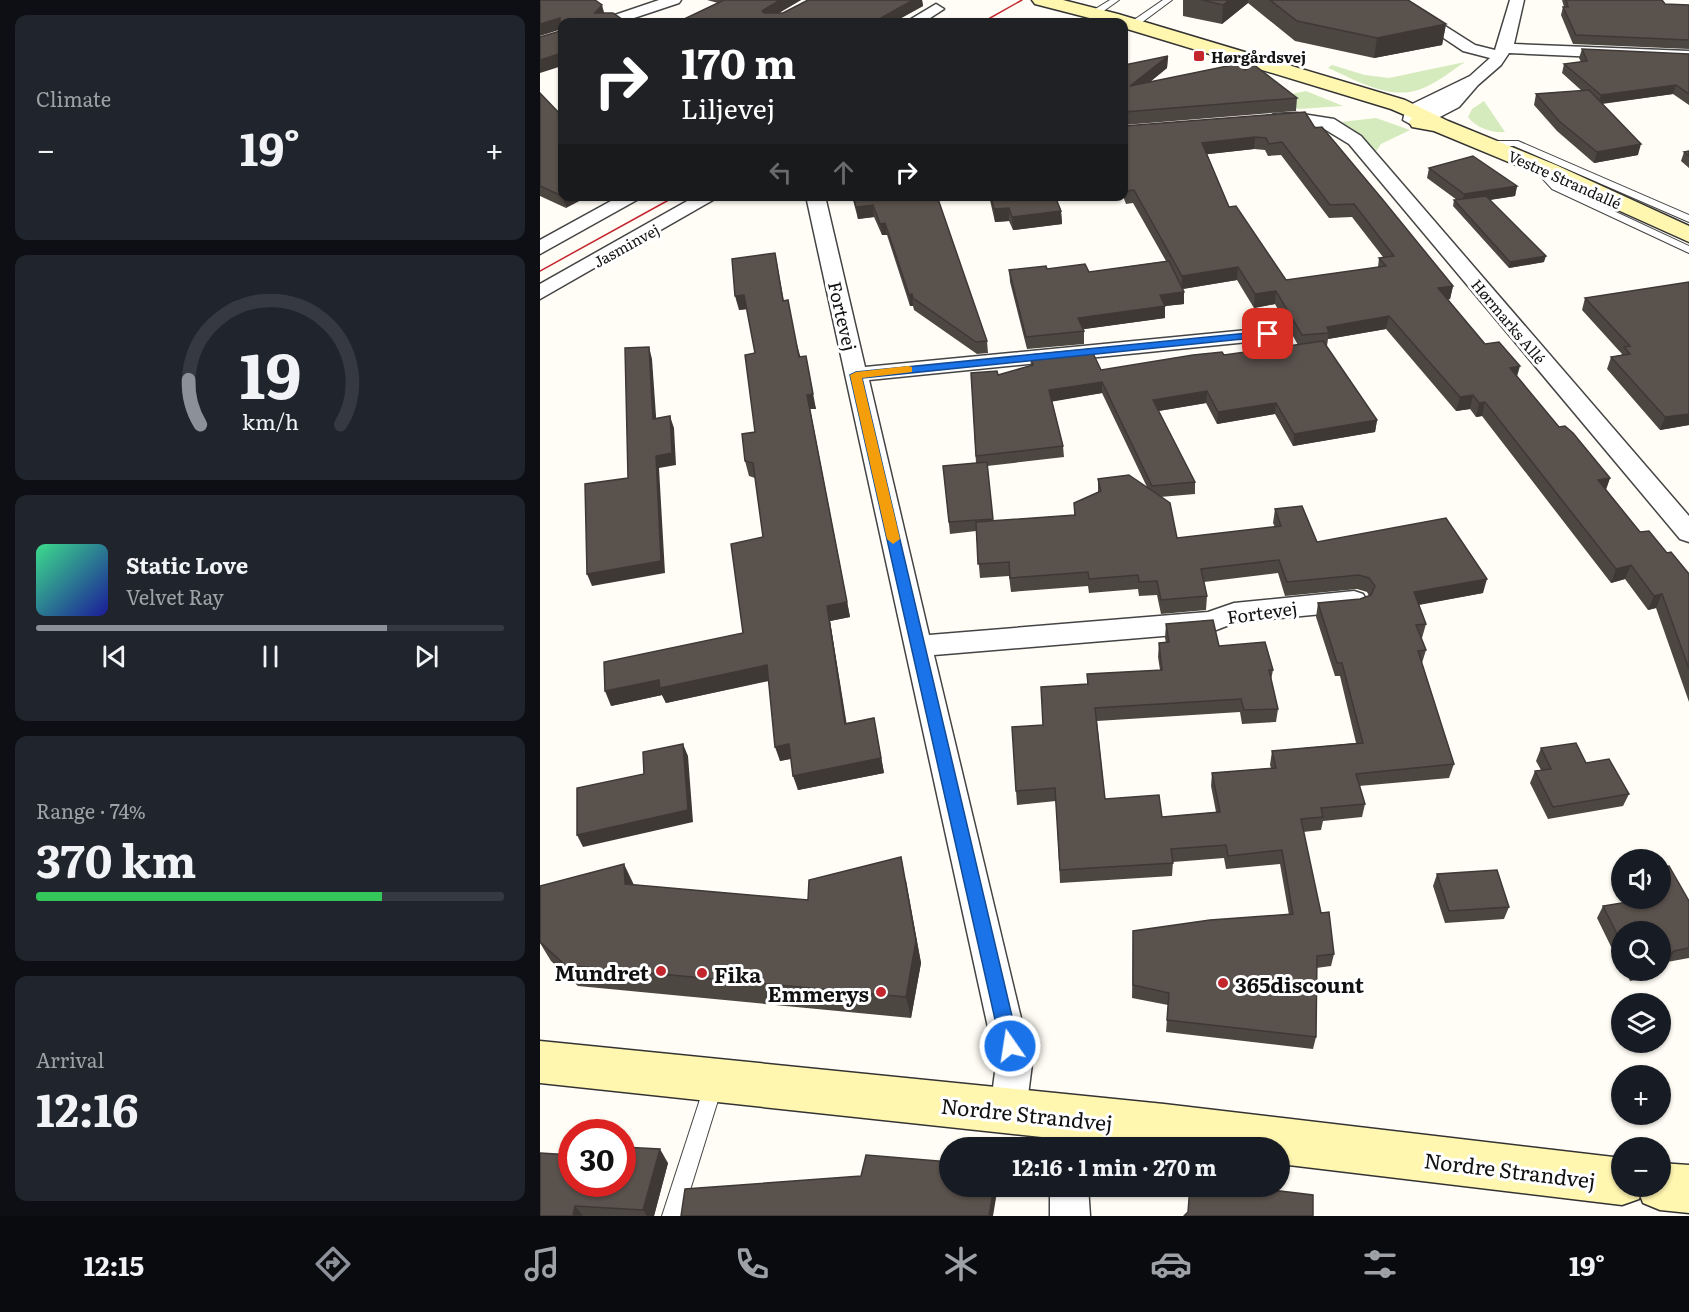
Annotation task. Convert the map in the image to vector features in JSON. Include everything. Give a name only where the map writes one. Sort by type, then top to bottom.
[{"type":"street","points":[[644,0],[668,7]]},
{"type":"street","name":"Vestre Strandallé","points":[[1041,0],[1113,18]]},
{"type":"street","points":[[1423,119],[1462,97],[1471,83],[1502,52],[1517,0]]},
{"type":"street","points":[[1392,2],[1469,48],[1502,52],[1689,56]]},
{"type":"street","points":[[624,18],[668,7]]},
{"type":"street","points":[[921,18],[936,9]]},
{"type":"street","name":"Vestre Strandallé","points":[[1128,22],[1322,82],[1363,102],[1423,119],[1548,170],[1689,235]]},
{"type":"street","name":"Hørmarks Allé","points":[[1256,121],[1305,117],[1339,128],[1355,140],[1689,533]]},
{"type":"street","points":[[540,249],[625,201]]},
{"type":"street","name":"Jasminvej","points":[[540,293],[702,201]]},
{"type":"street","name":"Fortevej","points":[[816,201],[1014,1064],[1008,1111]]},
{"type":"street","points":[[856,375],[1268,334]]},
{"type":"street","name":"Fortevej","points":[[917,646],[1211,622],[1234,613],[1357,601]]},
{"type":"street","name":"Nordre Strandvej","points":[[540,1062],[1008,1111],[1071,1133],[1611,1181]]},
{"type":"street","points":[[1671,1188],[1689,1190]]},
{"type":"street","points":[[1069,1197],[1070,1216]]},
{"type":"lane","points":[[1095,13],[1114,0]]},
{"type":"lane","points":[[1134,24],[1168,0]]},
{"type":"lane","points":[[1485,144],[1515,143],[1689,219]]},
{"type":"lane","points":[[1548,170],[1546,177],[1555,187],[1689,250]]},
{"type":"lane","points":[[672,1216],[715,1081]]},
{"type":"green space","points":[[1465,62],[1433,84],[1409,92],[1373,88],[1328,68],[1332,65],[1365,75],[1389,78]]},
{"type":"green space","points":[[1306,91],[1343,106],[1298,109],[1282,96]]},
{"type":"green space","points":[[1484,101],[1505,132],[1485,129],[1468,117],[1472,109]]},
{"type":"green space","points":[[1376,118],[1410,130],[1381,144],[1375,153],[1353,129],[1341,122]]},
{"type":"building","points":[[540,0],[595,0],[602,5],[595,13],[613,13],[620,18],[558,18],[540,24]]},
{"type":"building","points":[[724,0],[780,0],[762,11],[764,13],[783,13],[808,0],[913,0],[881,18],[686,18]]},
{"type":"building","points":[[1202,0],[1229,0],[1223,5]]},
{"type":"building","points":[[1270,0],[1408,0],[1446,24],[1377,38],[1297,21]]},
{"type":"building","points":[[1566,0],[1662,0],[1665,4],[1689,5],[1689,40],[1576,35],[1563,7],[1568,7]]},
{"type":"building","points":[[558,32],[558,54],[540,60],[540,37]]},
{"type":"building","points":[[1582,49],[1689,54],[1689,94],[1676,85],[1601,95],[1564,64],[1587,61]]},
{"type":"building","points":[[1168,56],[1130,86],[1237,64],[1245,70],[1254,65],[1297,98],[1128,112],[1128,64]]},
{"type":"building","points":[[1589,90],[1641,144],[1597,152],[1559,121],[1536,94]]},
{"type":"building","points":[[540,93],[558,112],[558,194],[540,186]]},
{"type":"building","points":[[1305,112],[1315,128],[1322,127],[1453,286],[1438,288],[1485,344],[1499,342],[1520,366],[1510,368],[1559,427],[1565,426],[1573,433],[1610,478],[1598,480],[1640,532],[1649,531],[1667,553],[1671,552],[1689,574],[1689,669],[1662,594],[1654,596],[1631,565],[1616,569],[1485,402],[1479,403],[1473,395],[1460,397],[1389,316],[1327,327],[1329,333],[1302,335],[1276,291],[1255,294],[1238,267],[1182,276],[1134,190],[1128,191],[1128,126]],"holes":[[[1255,137],[1266,138],[1269,144],[1282,142],[1330,205],[1354,204],[1394,256],[1379,258],[1386,266],[1286,280],[1236,206],[1229,207],[1202,143]]]},
{"type":"building","points":[[1473,156],[1517,186],[1464,194],[1429,168]]},
{"type":"building","points":[[1486,196],[1546,256],[1510,262],[1454,200]]},
{"type":"building","points":[[854,201],[939,201],[987,341],[976,342],[913,298],[912,294],[909,295],[885,223],[880,224],[873,205],[856,207]]},
{"type":"building","points":[[992,201],[1057,201],[1061,211],[1012,217],[1009,208],[994,209]]},
{"type":"building","points":[[775,253],[783,301],[788,300],[799,357],[806,356],[813,394],[807,395],[847,602],[827,606],[845,724],[874,718],[881,758],[793,776],[789,744],[775,747],[767,665],[660,688],[659,680],[605,691],[604,662],[743,633],[731,544],[763,537],[753,463],[745,461],[742,434],[755,432],[745,355],[755,353],[744,295],[735,296],[732,259]]},
{"type":"building","points":[[1169,261],[1184,292],[1160,295],[1165,306],[1078,318],[1084,331],[1026,337],[1009,270],[1046,266],[1047,269],[1085,264],[1089,272]]},
{"type":"building","points":[[1689,282],[1689,414],[1665,417],[1611,357],[1630,354],[1624,347],[1630,346],[1585,298]]},
{"type":"building","points":[[1323,341],[1377,420],[1294,434],[1276,403],[1218,412],[1207,391],[1153,400],[1195,482],[1152,486],[1102,382],[1049,390],[1063,446],[976,456],[971,373],[997,371],[998,375],[1033,365],[1030,355],[1091,349],[1101,370],[1193,355],[1222,352],[1224,355]]},
{"type":"building","points":[[649,347],[653,419],[670,416],[672,453],[656,456],[661,561],[587,574],[585,484],[628,478],[625,348]]},
{"type":"building","points":[[987,462],[993,519],[949,522],[943,466]]},
{"type":"building","points":[[1129,475],[1170,503],[1177,538],[1281,526],[1275,509],[1302,506],[1317,542],[1446,518],[1487,579],[1414,592],[1426,624],[1416,625],[1426,650],[1418,651],[1454,764],[1356,774],[1365,804],[1321,808],[1323,817],[1301,819],[1321,913],[1329,912],[1334,954],[1317,956],[1316,1037],[1167,1020],[1169,993],[1133,985],[1133,931],[1210,920],[1293,914],[1282,850],[1228,856],[1226,845],[1171,849],[1173,863],[1060,870],[1055,788],[1016,791],[1012,727],[1043,725],[1041,687],[1088,684],[1087,674],[1162,670],[1159,643],[1169,642],[1166,624],[1213,620],[1219,646],[1265,642],[1273,670],[1269,670],[1278,709],[1244,710],[1241,699],[1095,708],[1105,799],[1159,795],[1162,817],[1220,812],[1212,773],[1276,768],[1272,751],[1363,743],[1342,663],[1337,663],[1318,603],[1360,599],[1371,595],[1375,586],[1369,578],[1359,575],[1287,582],[1279,560],[1201,569],[1207,596],[1161,600],[1157,581],[1139,582],[1138,575],[1089,579],[1088,572],[1010,578],[1009,562],[978,564],[976,522],[1075,515],[1074,503],[1101,491],[1098,479]]},
{"type":"building","points":[[1576,743],[1586,763],[1609,759],[1629,794],[1553,807],[1535,771],[1551,769],[1541,748]]},
{"type":"building","points":[[683,744],[688,810],[577,835],[577,788],[644,774],[643,752]]},
{"type":"building","points":[[901,857],[916,941],[906,997],[565,965],[540,942],[540,886],[624,864],[625,884],[808,900],[809,880]]},
{"type":"building","points":[[1497,870],[1509,907],[1449,911],[1437,874]]},
{"type":"building","points":[[1671,870],[1689,901],[1689,948],[1674,951],[1671,954],[1671,921],[1611,922],[1603,906],[1611,905],[1611,909],[1671,909]]},
{"type":"building","points":[[636,1148],[660,1149],[643,1210],[575,1206],[573,1216],[540,1216],[540,1153],[558,1154],[558,1197],[636,1197]]},
{"type":"building","points":[[866,1155],[939,1161],[939,1197],[992,1197],[989,1216],[681,1216],[685,1189],[861,1176]]},
{"type":"building","points":[[1290,1192],[1313,1195],[1313,1216],[1184,1216],[1188,1212],[1189,1197],[1290,1197]]},
{"type":"tram line","points":[[990,18],[1022,0]]},
{"type":"tram line","points":[[540,271],[667,201]]},
{"type":"slow traffic","points":[[893,539],[856,375],[908,370]]},
{"type":"place","name":"Hørgårdsvej","points":[[1199,56]]},
{"type":"place","name":"Mundret","points":[[661,971]]},
{"type":"place","name":"Fika","points":[[702,973]]},
{"type":"place","name":"365discount","points":[[1223,983]]},
{"type":"place","name":"Emmerys","points":[[881,992]]},
{"type":"route","points":[[1010,1046],[856,375],[1268,334]]}]
